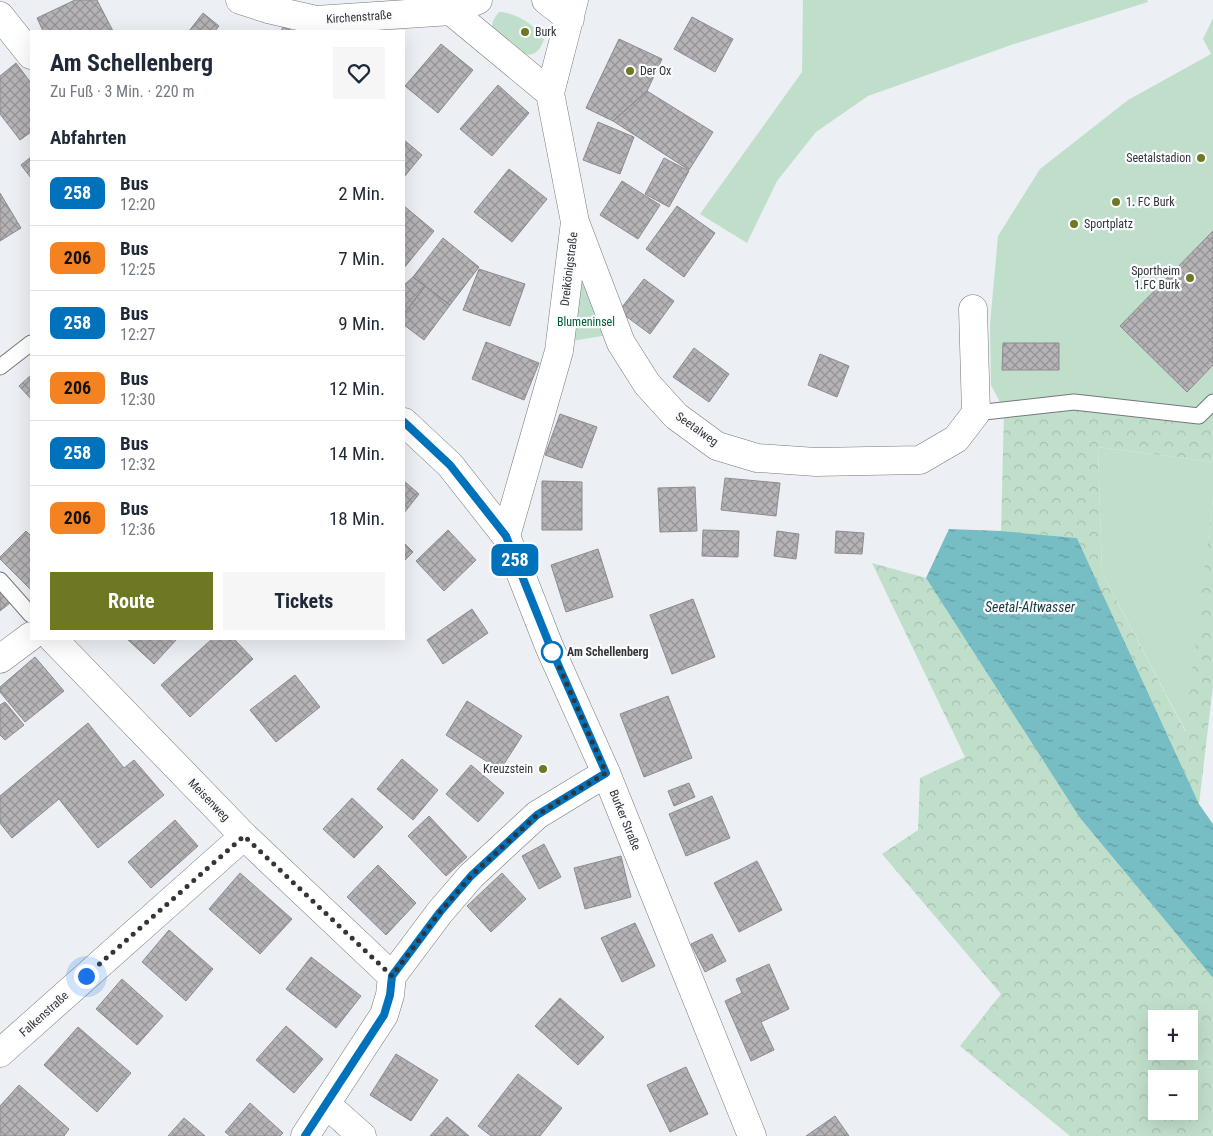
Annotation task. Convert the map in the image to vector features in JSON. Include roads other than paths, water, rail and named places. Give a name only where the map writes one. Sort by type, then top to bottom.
[{"type":"street","name":"Kirchenstraße","points":[[240,0],[268,9],[316,20],[451,11],[478,0]]},
{"type":"street","points":[[546,0],[572,9]]},
{"type":"street","name":"Dreikönigstraße","points":[[506,536],[559,351],[575,222],[550,93],[572,9]]},
{"type":"street","points":[[451,11],[550,93]]},
{"type":"street","points":[[0,16],[30,54]]},
{"type":"street","name":"Seetalweg","points":[[575,222],[622,343],[646,384],[676,416],[717,446],[757,458],[767,459],[816,462],[920,460],[956,439],[976,413]]},
{"type":"street","points":[[973,309],[976,413]]},
{"type":"street","name":"Burker Straße","points":[[405,423],[450,465],[506,536],[550,646],[606,773],[752,1136]]},
{"type":"street","points":[[0,659],[30,637]]},
{"type":"street","name":"Meisenweg","points":[[54,640],[244,836],[392,976]]},
{"type":"street","points":[[305,1136],[384,1015],[390,995],[392,976],[440,912],[471,876],[537,815],[606,773]]},
{"type":"street","name":"Falkenstraße","points":[[0,1053],[244,836]]},
{"type":"street","points":[[326,1104],[362,1136]]},
{"type":"lane","points":[[0,367],[30,344]]},
{"type":"lane","points":[[976,413],[1074,402],[1199,416],[1213,402]]},
{"type":"lane","points":[[0,580],[30,614]]},
{"type":"water","name":"Seetal-Altwasser","points":[[949,529],[1001,531],[1077,538],[1199,804],[1213,824],[1213,978],[1080,818],[926,578]]},
{"type":"place","name":"Burk","points":[[525,32]]},
{"type":"place","name":"Der Ox","points":[[630,71]]},
{"type":"place","name":"Seetalstadion","points":[[1201,158]]},
{"type":"place","name":"1. FC Burk","points":[[1116,202]]},
{"type":"place","name":"Sportplatz","points":[[1074,224]]},
{"type":"place","name":"Sportheim 1.FC Burk","points":[[1190,278]]},
{"type":"place","name":"Am Schellenberg","points":[[552,652]]},
{"type":"place","name":"Kreuzstein","points":[[543,769]]},
{"type":"park label","name":"Blumeninsel","points":[[586,322]]}]
